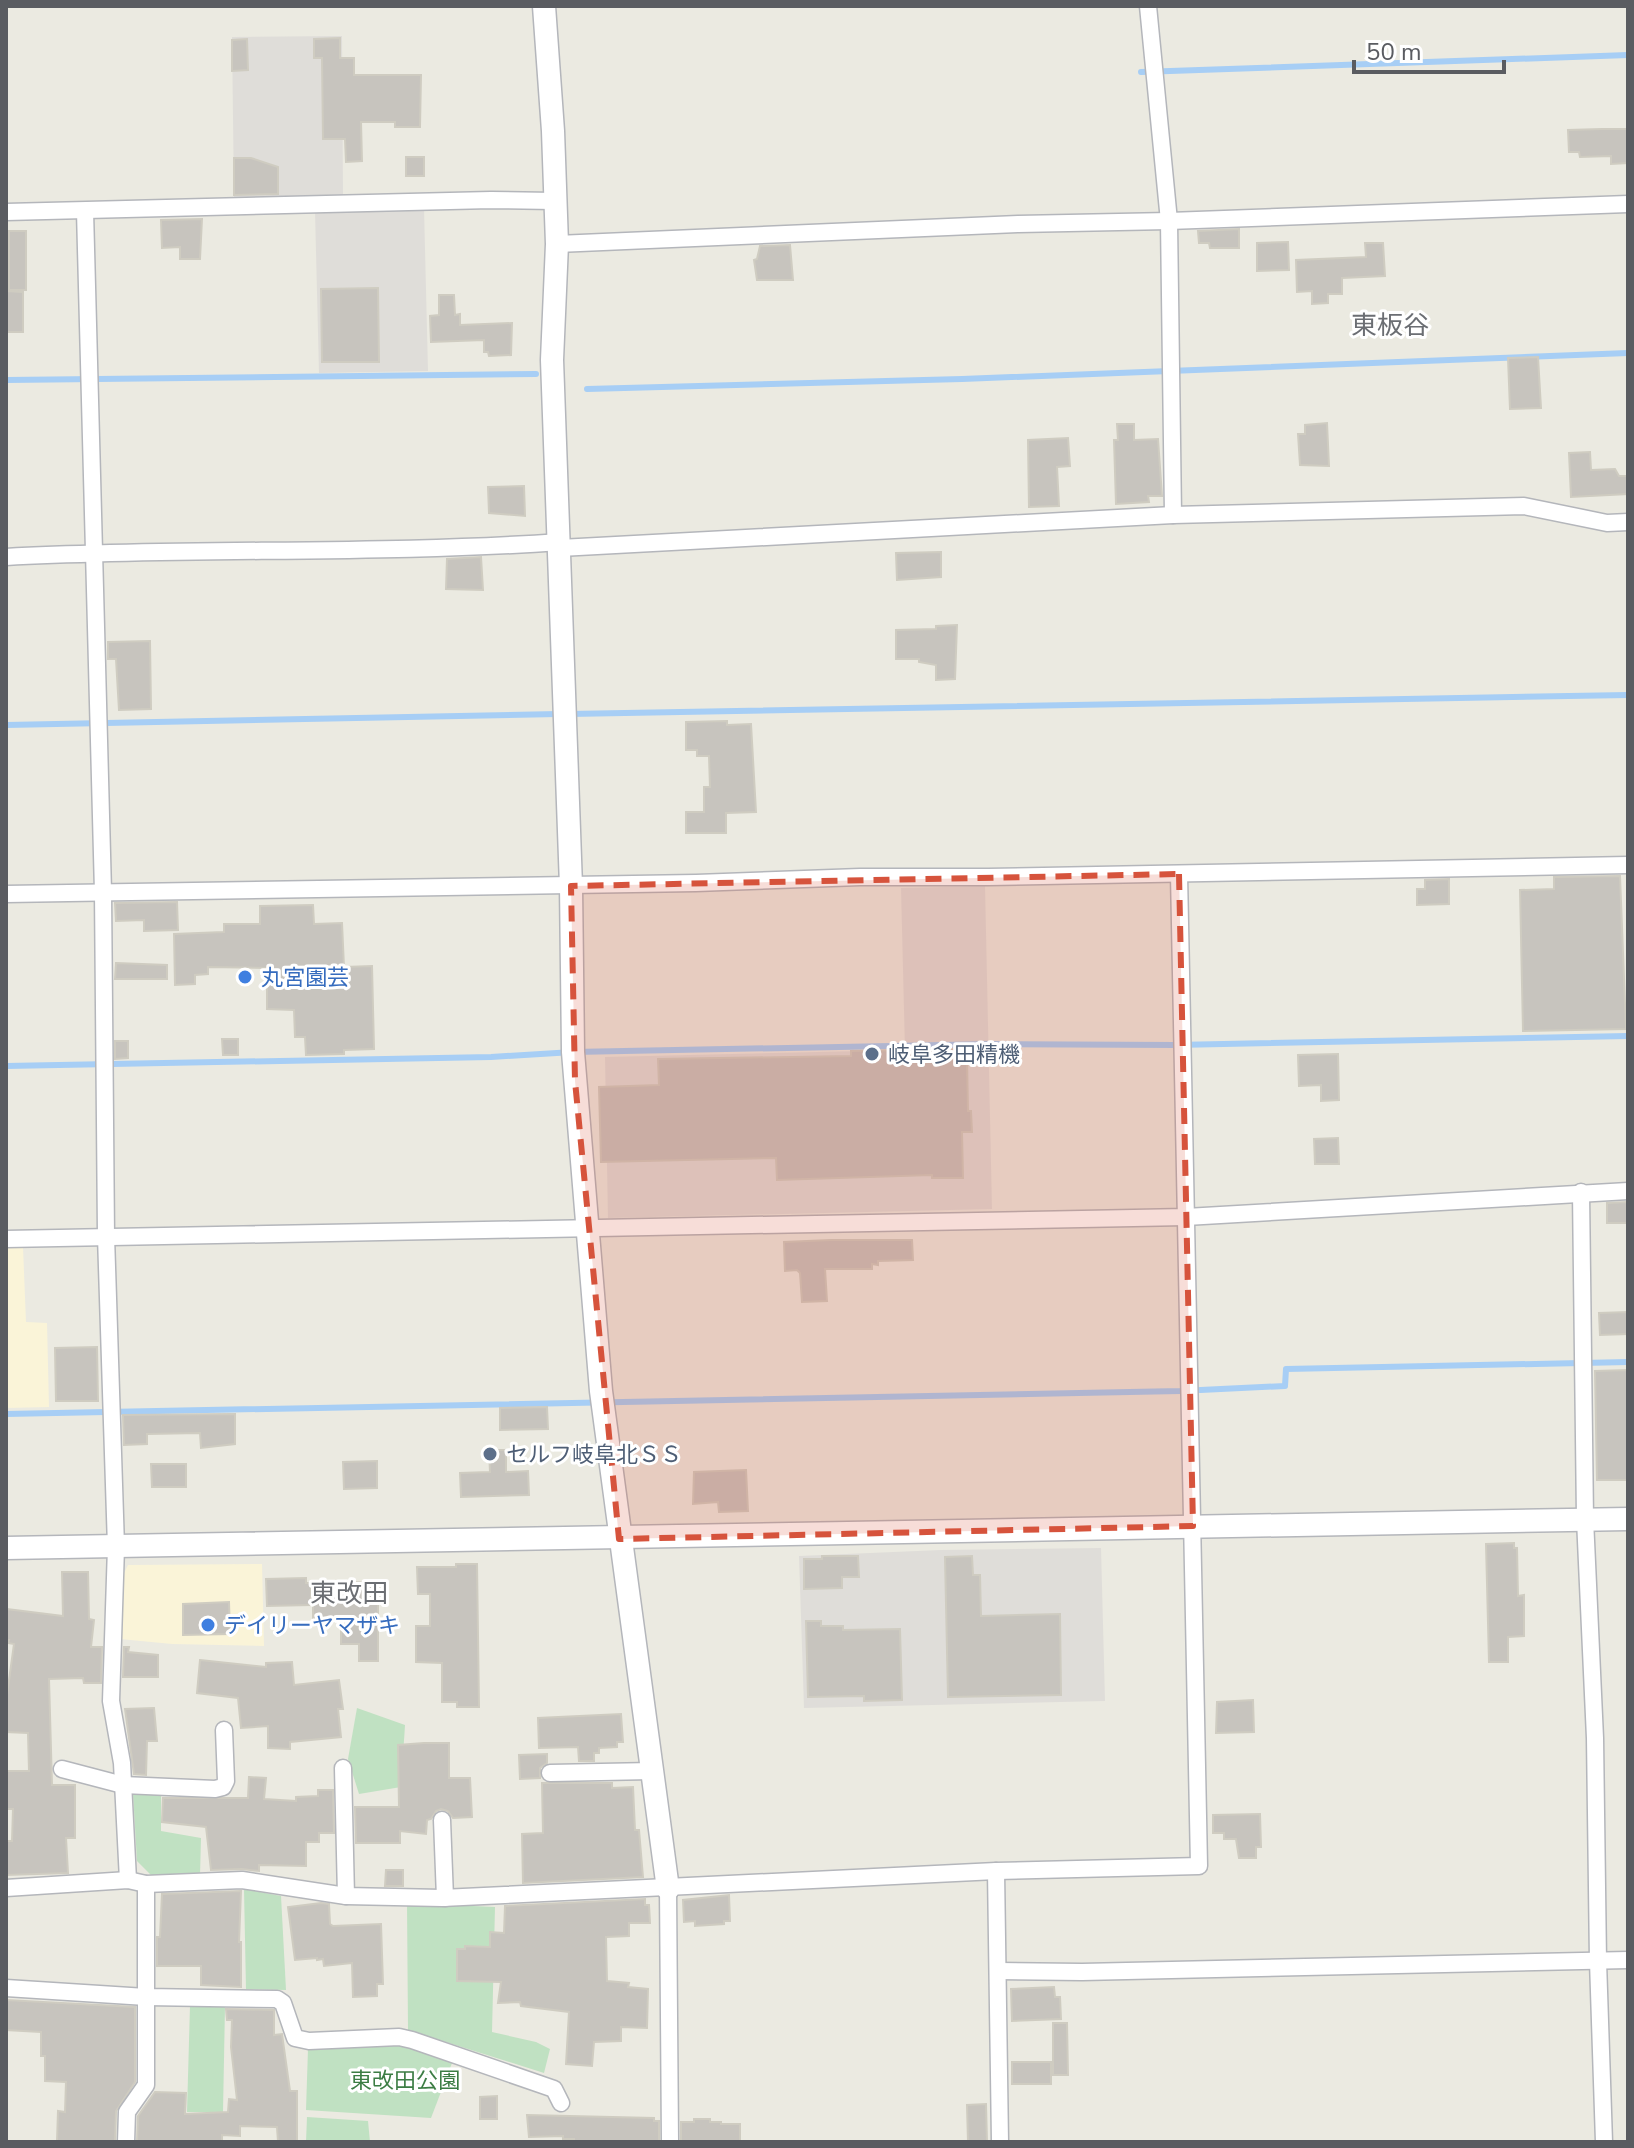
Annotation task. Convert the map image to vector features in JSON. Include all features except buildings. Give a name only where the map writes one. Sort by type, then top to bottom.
[{"type":"street","points":[[544,6],[557,244],[552,360],[571,886],[573,1052],[601,1391],[668,1889],[670,2142]]},
{"type":"street","points":[[1148,6],[1169,221],[1173,515]]},
{"type":"street","points":[[6,212],[476,200],[554,201]]},
{"type":"street","points":[[557,244],[1018,224],[1628,204]]},
{"type":"street","points":[[85,211],[103,892],[106,1236],[116,1547],[111,1701],[123,1785],[128,1880]]},
{"type":"street","points":[[6,557],[93,552],[468,549],[1173,515],[1524,506],[1607,523],[1628,522]]},
{"type":"street","points":[[6,894],[1628,865]]},
{"type":"street","points":[[6,1888],[128,1880],[146,1884],[242,1880],[346,1896],[445,1898],[996,1871],[1199,1866],[1179,874]]},
{"type":"street","points":[[6,1239],[1186,1217],[1628,1191]]},
{"type":"street","points":[[1581,1192],[1585,1519],[1595,1738],[1604,2142]]},
{"type":"street","points":[[6,1548],[1628,1519]]},
{"type":"street","points":[[62,1769],[123,1785],[215,1789],[223,1787],[226,1781],[224,1730]]},
{"type":"street","points":[[343,1768],[346,1896]]},
{"type":"street","points":[[550,1773],[652,1771]]},
{"type":"street","points":[[442,1820],[445,1898]]},
{"type":"street","points":[[996,1871],[1000,2142]]},
{"type":"street","points":[[126,2142],[127,2112],[146,2085],[146,1884]]},
{"type":"street","points":[[998,1971],[1082,1972],[1628,1960]]},
{"type":"street","points":[[6,1988],[146,1997],[277,1999],[283,2003],[295,2038],[309,2041],[399,2037],[412,2040],[554,2089],[561,2103]]},
{"type":"highlighted area","points":[[1179,874],[1193,1526],[619,1539],[575,1081],[571,886]]},
{"type":"shaded area","points":[[342,36],[343,197],[234,197],[232,37]]},
{"type":"shaded area","points":[[424,208],[428,371],[319,373],[315,211]]},
{"type":"shaded area","name":"岐阜多田精機","points":[[985,886],[992,1209],[608,1218],[605,1057],[905,1050],[901,888]]},
{"type":"shaded area","points":[[23,1247],[26,1322],[47,1323],[49,1407],[6,1408],[6,1248]]},
{"type":"shaded area","points":[[1101,1548],[1105,1701],[804,1708],[799,1556]]},
{"type":"shaded area","points":[[262,1564],[264,1646],[172,1644],[120,1639],[123,1575],[128,1565]]},
{"type":"green space","points":[[357,1708],[405,1725],[401,1787],[359,1794],[348,1759]]},
{"type":"green space","points":[[133,1793],[161,1793],[161,1831],[201,1838],[200,1876],[152,1876],[137,1861]]},
{"type":"green space","points":[[244,1889],[281,1896],[286,1990],[246,1989]]},
{"type":"green space","points":[[407,1903],[495,1907],[492,2032],[536,2042],[550,2049],[544,2073],[408,2030]]},
{"type":"green space","points":[[190,2006],[225,2006],[223,2112],[187,2112]]},
{"type":"green space","name":"東改田公園","points":[[414,2045],[452,2063],[431,2118],[306,2110],[308,2049]]},
{"type":"green space","points":[[307,2117],[368,2121],[370,2142],[306,2142]]},
{"type":"waterway","points":[[1141,72],[1628,55]]},
{"type":"waterway","points":[[587,389],[962,379],[1628,353]]},
{"type":"waterway","points":[[6,380],[536,374]]},
{"type":"waterway","points":[[569,714],[1628,695]]},
{"type":"waterway","points":[[6,725],[558,714]]},
{"type":"waterway","points":[[6,1066],[992,1044],[1175,1045],[1628,1036]]},
{"type":"waterway","points":[[6,1414],[1180,1391],[1285,1386],[1286,1369],[1628,1362]]},
{"type":"place","name":"丸宮園芸","points":[[245,977]]},
{"type":"place","name":"岐阜多田精機","points":[[872,1054]]},
{"type":"place","name":"セルフ岐阜北ＳＳ","points":[[490,1454]]},
{"type":"place","name":"デイリーヤマザキ","points":[[208,1625]]},
{"type":"district","name":"東板谷","points":[[1390,325]]},
{"type":"district","name":"東改田","points":[[349,1593]]}]
